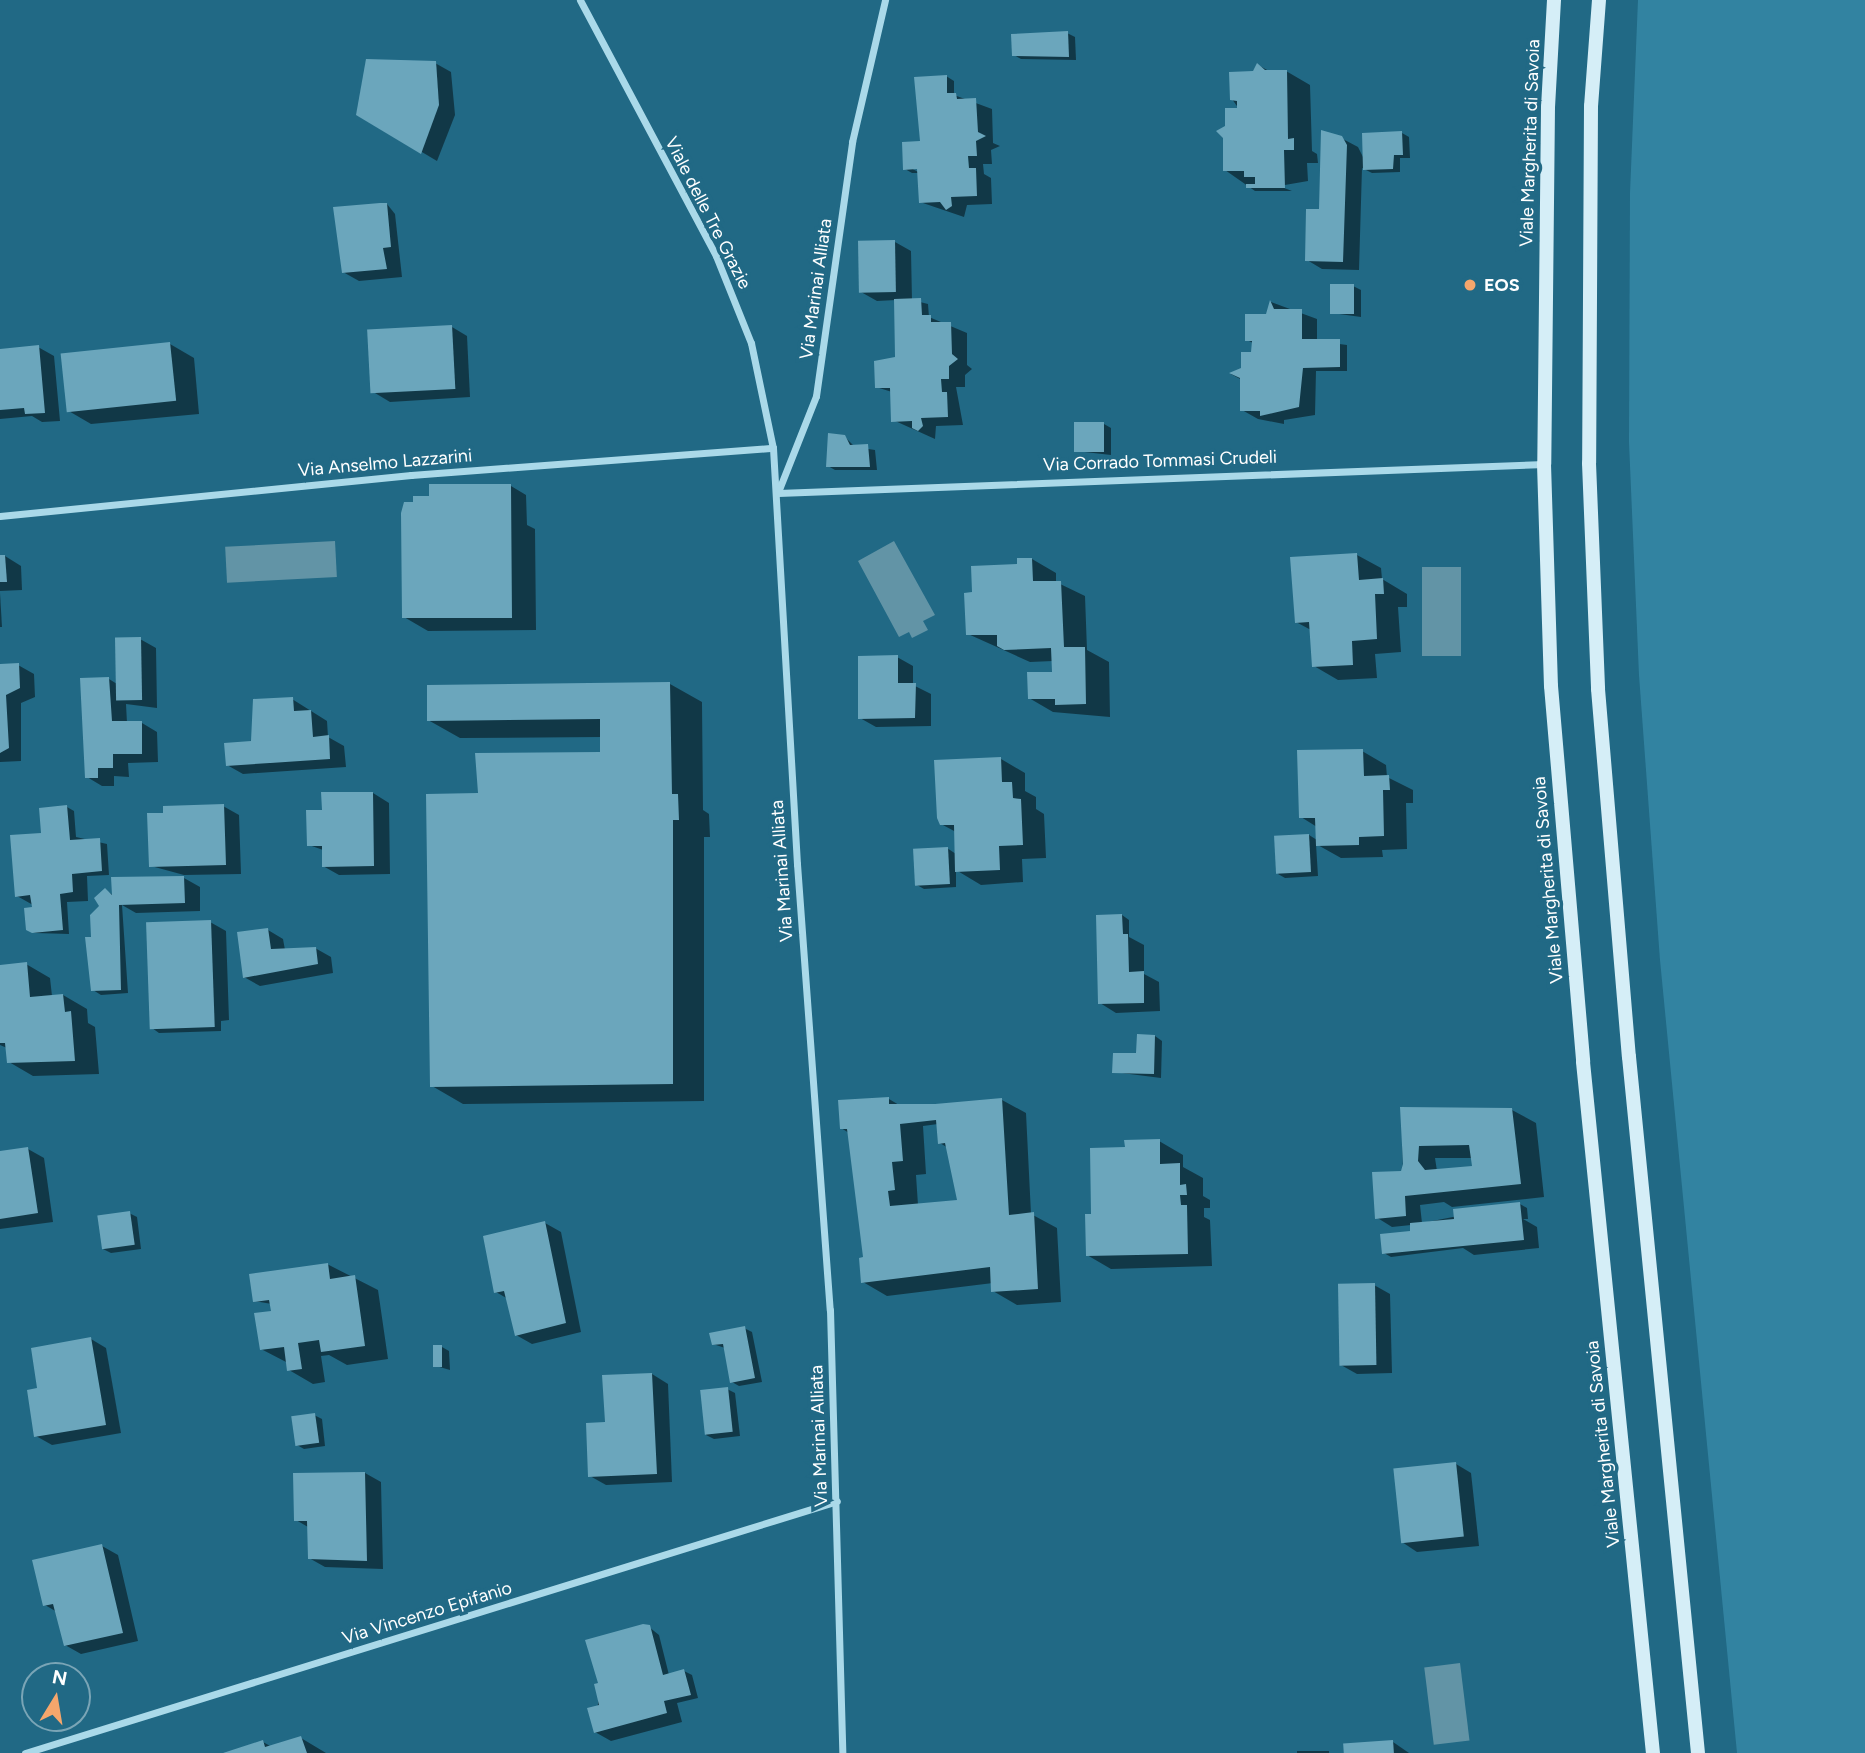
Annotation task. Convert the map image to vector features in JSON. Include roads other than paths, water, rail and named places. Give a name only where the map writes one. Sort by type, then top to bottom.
[{"type":"street","name":"Viale delle Tre Grazie","points":[[580,0],[716,256],[751,343],[773,448],[778,493]]},
{"type":"street","name":"Via Marinai Alliata","points":[[842,1753],[830,1310],[797,864],[778,493],[816,396],[852,142],[885,0]]},
{"type":"street","name":"Viale Margherita di Savoia","points":[[1554,0],[1548,107],[1544,464],[1551,686],[1583,1062],[1653,1753]]},
{"type":"street","points":[[1599,0],[1591,106],[1589,463],[1598,689],[1629,1057],[1698,1753]]},
{"type":"street","name":"Via Anselmo Lazzarini","points":[[0,516],[411,475],[773,448]]},
{"type":"street","name":"Via Corrado Tommasi Crudeli","points":[[778,493],[1544,464]]},
{"type":"street","name":"Via Vincenzo Epifanio","points":[[25,1753],[836,1502]]},
{"type":"place","name":"EOS","points":[[1470,285]]}]
